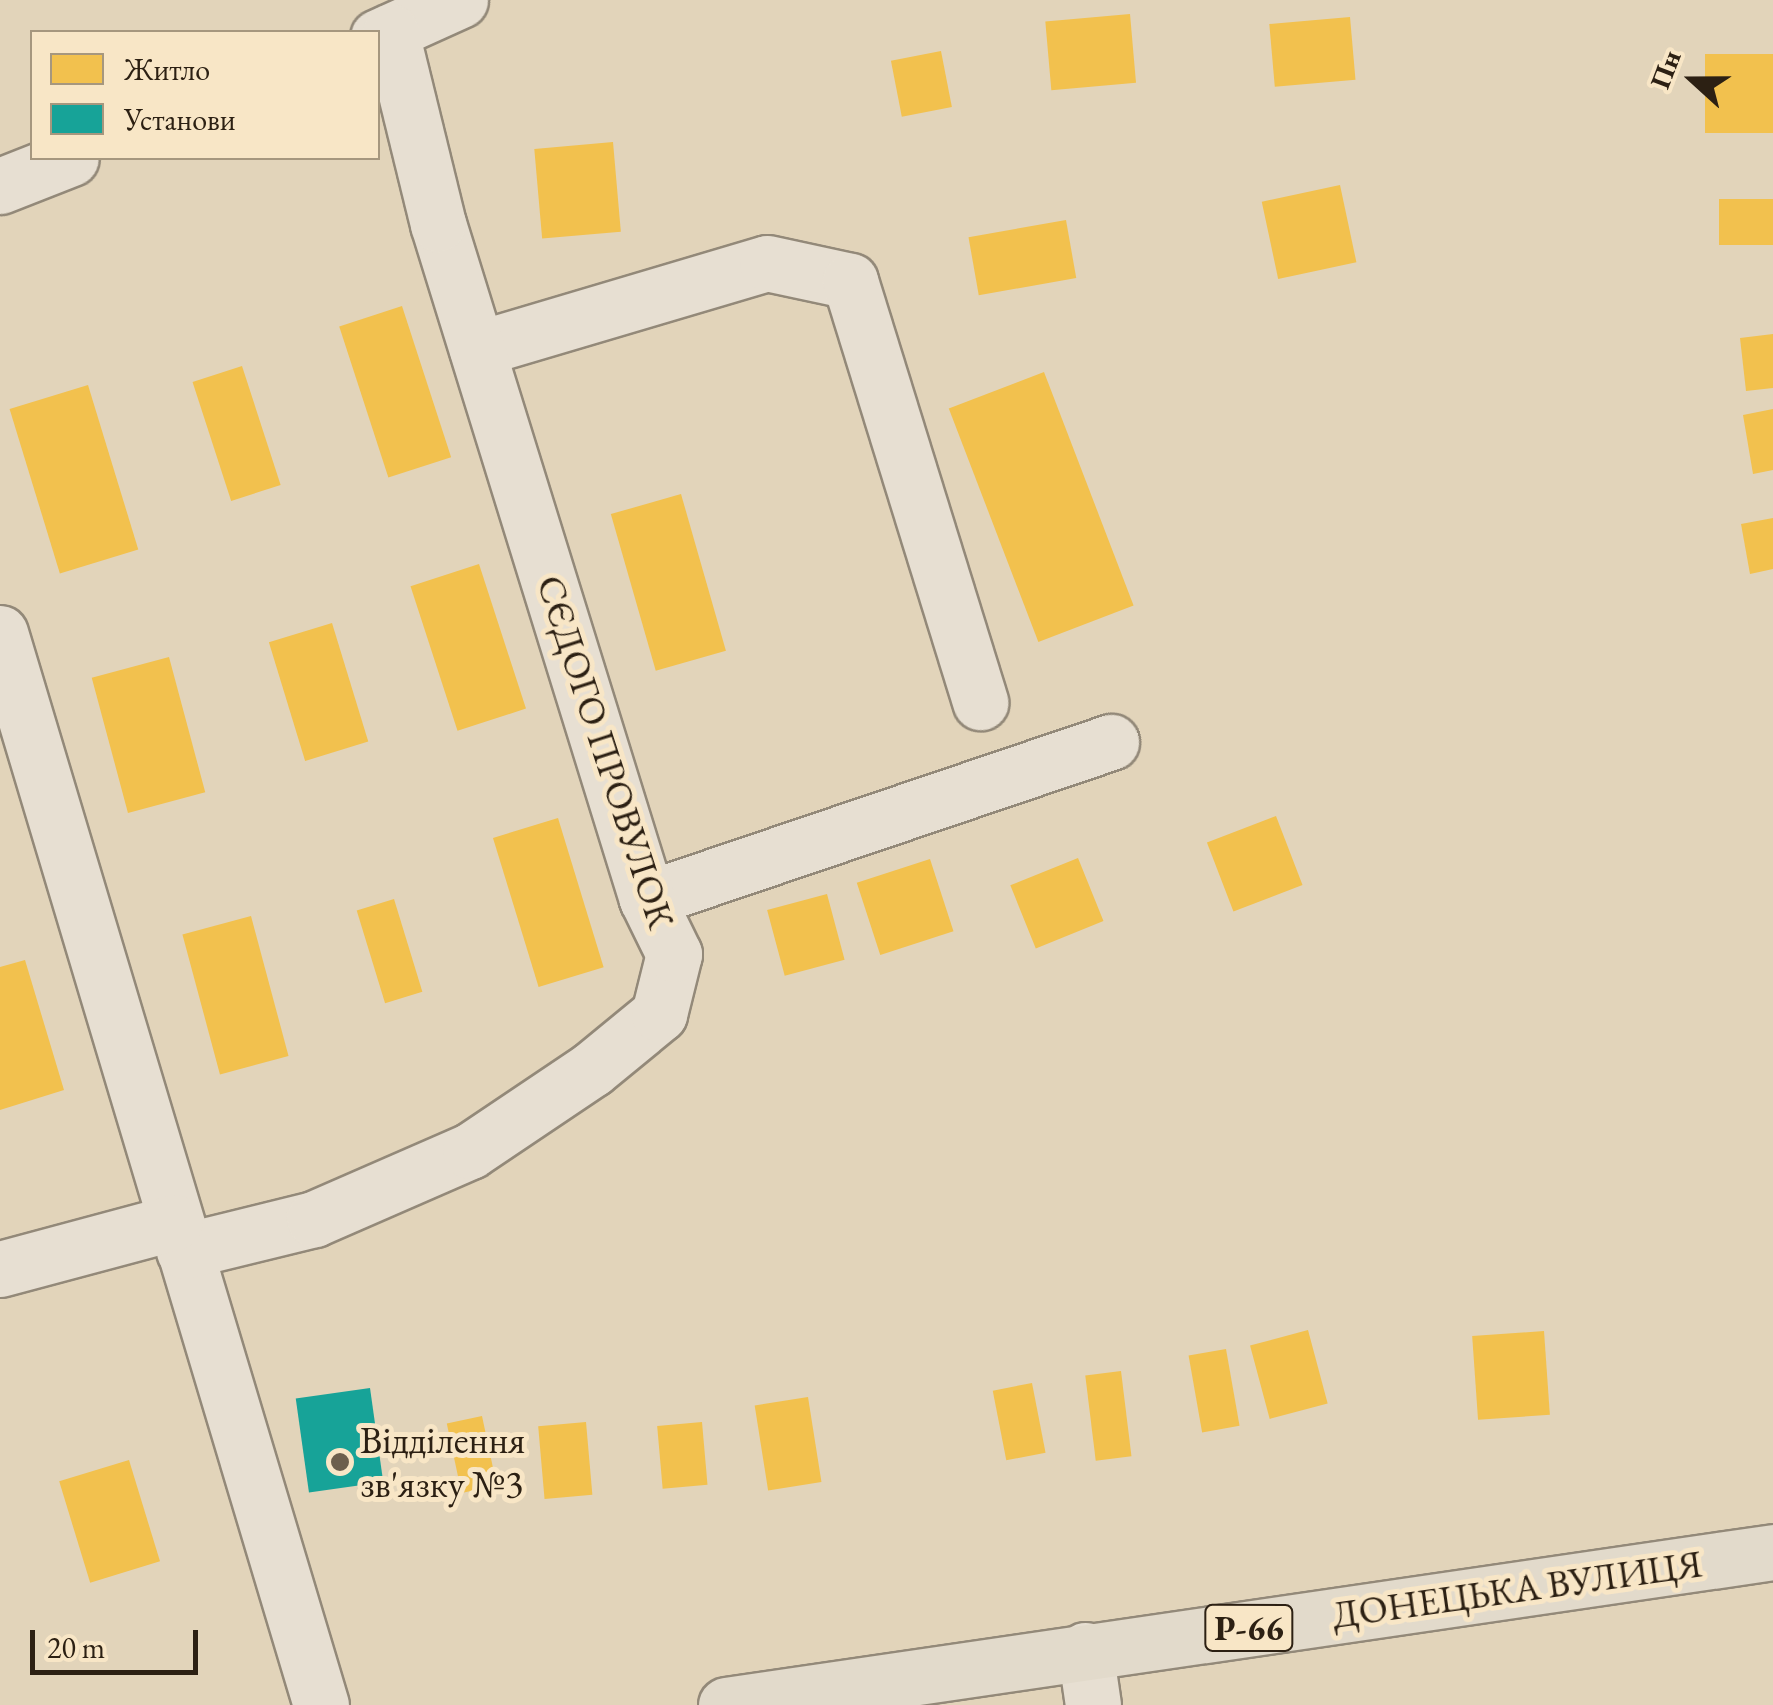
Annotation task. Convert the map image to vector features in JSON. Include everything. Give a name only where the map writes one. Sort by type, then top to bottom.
[{"type":"main road","name":"ДОНЕЦЬКА ВУЛИЦЯ","points":[[726,1705],[1773,1552]]},
{"type":"street","points":[[384,34],[460,0]]},
{"type":"street","name":"СЄДОГО ПРОВУЛОК","points":[[0,1269],[180,1236],[314,1219],[470,1151],[592,1069],[659,1014],[674,954],[647,899],[438,224],[384,34]]},
{"type":"street","points":[[0,186],[66,160]]},
{"type":"street","points":[[478,349],[767,262],[850,280],[980,702]]},
{"type":"street","points":[[0,633],[321,1705]]},
{"type":"street","points":[[647,899],[1111,742]]},
{"type":"street","points":[[1086,1650],[1092,1705]]},
{"type":"building: Житло","points":[[1130,14],[1136,83],[1051,90],[1045,21]]},
{"type":"building: Житло","points":[[1350,17],[1355,80],[1275,87],[1269,24]]},
{"type":"building: Житло","points":[[941,51],[952,107],[902,117],[891,61]]},
{"type":"building: Житло","points":[[1705,54],[1773,54],[1773,133],[1705,133]]},
{"type":"building: Житло","points":[[613,142],[621,232],[542,239],[534,149]]},
{"type":"building: Житло","points":[[1340,185],[1356,262],[1278,279],[1262,202]]},
{"type":"building: Житло","points":[[1719,199],[1773,199],[1773,245],[1719,245]]},
{"type":"building: Житло","points":[[1066,220],[1076,278],[979,295],[969,237]]},
{"type":"building: Житло","points":[[402,306],[451,457],[388,478],[339,326]]},
{"type":"building: Житло","points":[[1773,334],[1773,388],[1746,391],[1740,338]]},
{"type":"building: Житло","points":[[242,366],[281,485],[231,501],[193,382]]},
{"type":"building: Житло","points":[[1044,372],[1134,605],[1038,642],[949,409]]},
{"type":"building: Житло","points":[[88,385],[138,549],[60,573],[10,409]]},
{"type":"building: Житло","points":[[1773,409],[1773,470],[1753,474],[1743,415]]},
{"type":"building: Житло","points":[[681,494],[726,651],[656,671],[611,514]]},
{"type":"building: Житло","points":[[1773,518],[1773,569],[1750,574],[1741,524]]},
{"type":"building: Житло","points":[[479,564],[526,709],[457,731],[411,586]]},
{"type":"building: Житло","points":[[332,623],[368,742],[305,761],[269,642]]},
{"type":"building: Житло","points":[[169,657],[205,792],[128,813],[92,678]]},
{"type":"building: Житло","points":[[1276,816],[1303,885],[1233,912],[1207,843]]},
{"type":"building: Житло","points":[[558,818],[604,967],[539,987],[493,838]]},
{"type":"building: Житло","points":[[1078,858],[1103,921],[1036,948],[1010,885]]},
{"type":"building: Житло","points":[[930,859],[953,931],[880,955],[857,883]]},
{"type":"building: Житло","points":[[827,894],[845,960],[785,976],[767,910]]},
{"type":"building: Житло","points":[[394,899],[422,992],[385,1003],[357,910]]},
{"type":"building: Житло","points":[[251,916],[289,1056],[220,1074],[182,934]]},
{"type":"building: Житло","points":[[25,960],[64,1090],[0,1110],[0,967]]},
{"type":"building: Житло","points":[[1308,1330],[1328,1403],[1270,1419],[1250,1346]]},
{"type":"building: Житло","points":[[1544,1331],[1550,1415],[1478,1420],[1472,1336]]},
{"type":"building: Житло","points":[[1226,1349],[1240,1426],[1202,1432],[1189,1356]]},
{"type":"building: Житло","points":[[1121,1371],[1131,1456],[1096,1461],[1085,1375]]},
{"type":"building: Житло","points":[[1032,1383],[1046,1453],[1006,1460],[993,1391]]},
{"type":"building: Житло","points":[[808,1397],[821,1482],[768,1490],[755,1405]]},
{"type":"building: Житло","points":[[482,1416],[497,1485],[462,1493],[447,1423]]},
{"type":"building: Житло","points":[[586,1422],[592,1495],[545,1499],[538,1426]]},
{"type":"building: Житло","points":[[702,1422],[707,1485],[663,1489],[657,1426]]},
{"type":"building: Житло","points":[[129,1460],[160,1561],[90,1583],[59,1481]]},
{"type":"building: Установи","points":[[370,1388],[383,1482],[309,1493],[296,1398]]},
{"type":"place","name":"Відділення зв'язку №3","points":[[340,1462]]}]
